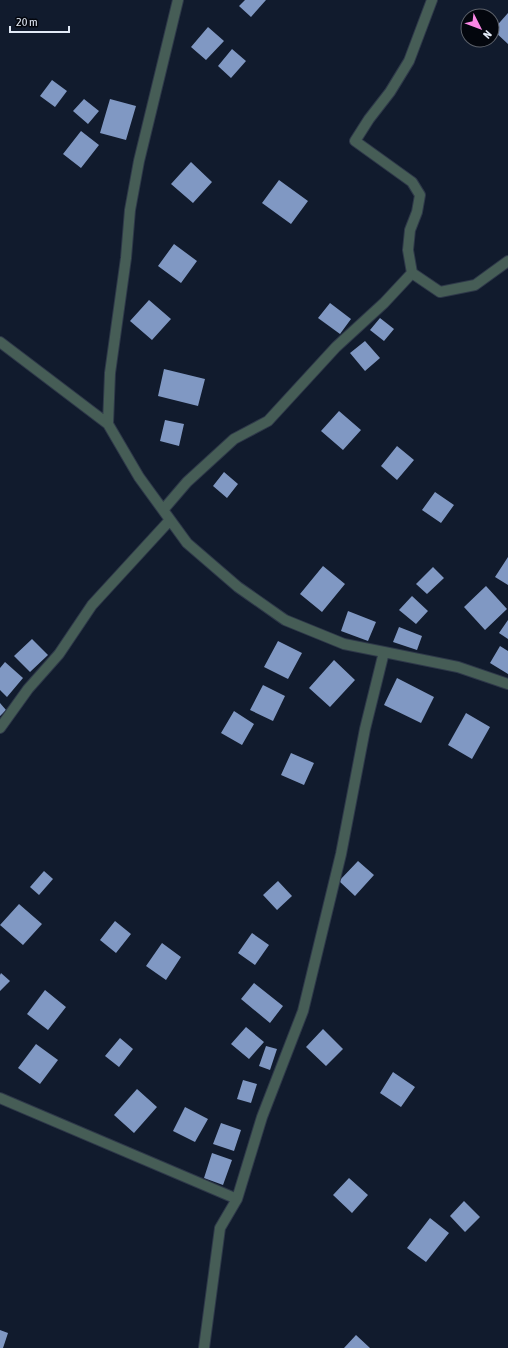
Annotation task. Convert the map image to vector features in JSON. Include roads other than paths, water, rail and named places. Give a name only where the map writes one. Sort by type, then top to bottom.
[{"type":"street","points":[[108,424],[110,373],[125,265],[130,210],[178,0]]},
{"type":"street","points":[[432,0],[409,62],[390,92],[369,119],[355,142],[412,182],[420,195],[417,212],[410,230],[408,250],[412,273],[440,292],[475,286],[508,261]]},
{"type":"street","points":[[163,510],[187,482],[234,439],[268,421],[336,347],[384,303],[412,273]]},
{"type":"street","points":[[0,342],[108,424],[139,477],[187,543],[238,587],[284,620],[344,644],[458,667],[508,684]]},
{"type":"street","points":[[0,728],[28,689],[59,654],[92,605],[170,520]]},
{"type":"street","points":[[204,1348],[220,1228],[237,1199],[262,1117],[303,1011],[342,854],[365,729],[384,652]]},
{"type":"street","points":[[0,1098],[237,1199]]}]
